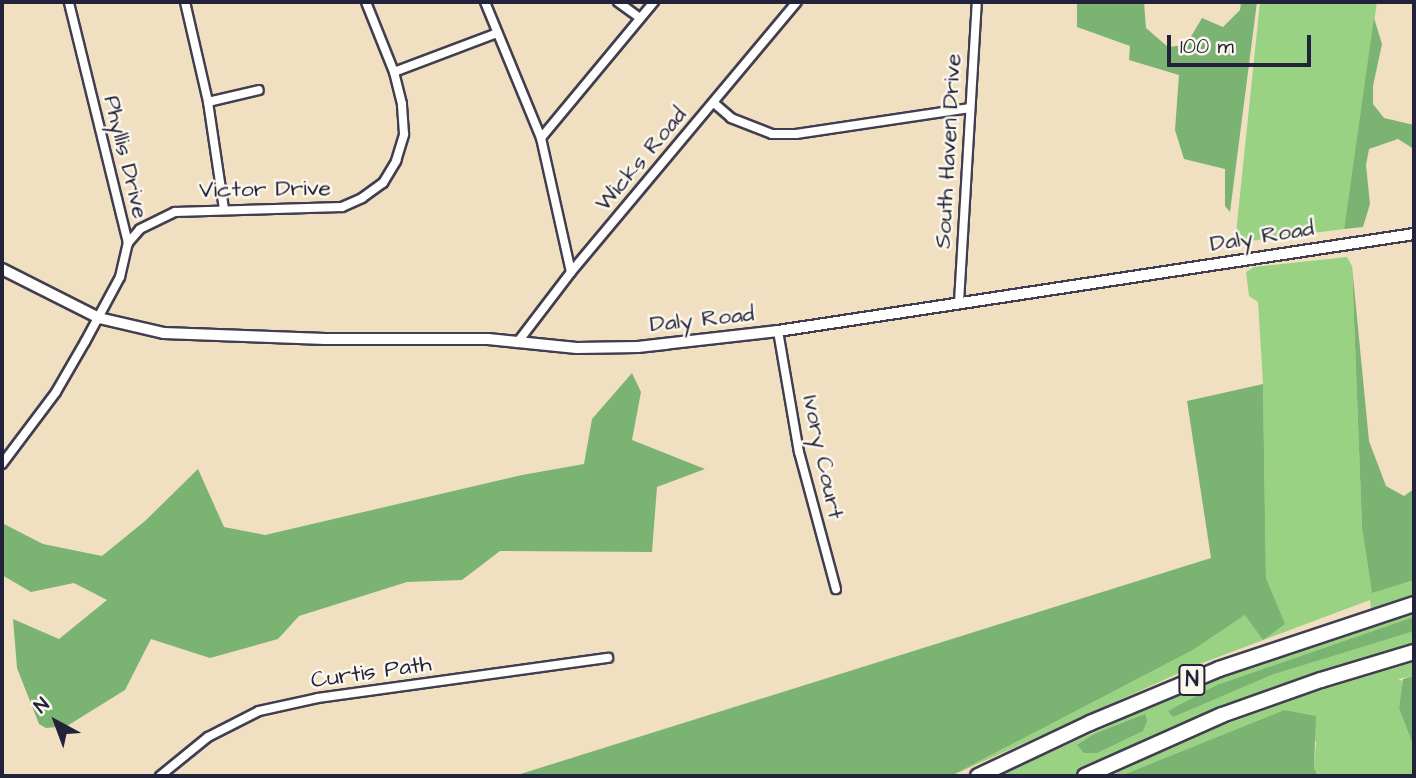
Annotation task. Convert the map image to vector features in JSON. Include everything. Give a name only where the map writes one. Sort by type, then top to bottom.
[{"type":"highway","name":"N","points":[[978,776],[1090,723],[1209,673],[1317,634],[1414,604]]},
{"type":"highway","name":"N","points":[[1084,776],[1245,706],[1414,652]]},
{"type":"street","name":"Phyllis Drive","points":[[2,464],[56,392],[99,317],[120,278],[128,243],[69,2]]},
{"type":"street","points":[[185,2],[208,103],[225,209]]},
{"type":"street","name":"Victor Drive","points":[[128,243],[140,229],[175,212],[225,209],[319,210],[342,207],[362,198],[383,183],[396,160],[404,134],[402,104],[394,72],[366,2]]},
{"type":"street","points":[[485,2],[541,138],[572,272]]},
{"type":"street","points":[[618,2],[640,18]]},
{"type":"street","points":[[541,138],[654,2]]},
{"type":"street","name":"South Haven Drive","points":[[959,302],[977,2]]},
{"type":"street","name":"Wicks Road","points":[[517,343],[572,272],[794,3]]},
{"type":"street","points":[[394,72],[497,33]]},
{"type":"street","points":[[208,103],[259,90]]},
{"type":"street","points":[[714,103],[731,118],[772,134],[796,134],[970,108]]},
{"type":"street","name":"Daly Road","points":[[2,269],[99,317],[164,333],[325,339],[488,339],[577,348],[638,347],[778,331],[1414,234]]},
{"type":"street","name":"Ivory Court","points":[[778,331],[799,452],[836,589]]},
{"type":"street","name":"Curtis Path","points":[[160,776],[208,737],[259,711],[318,698],[608,658]]},
{"type":"green space","points":[[1077,2],[1144,2],[1146,28],[1168,47],[1186,45],[1202,18],[1223,27],[1240,10],[1241,2],[1257,2],[1230,212],[1225,206],[1225,169],[1184,159],[1175,130],[1179,75],[1129,60],[1130,46],[1077,27]]},
{"type":"green space","points":[[1260,2],[1377,2],[1344,229],[1235,243]]},
{"type":"green space","points":[[1374,18],[1382,44],[1373,86],[1373,104],[1384,118],[1414,125],[1414,149],[1398,139],[1369,149],[1366,165],[1370,204],[1363,227],[1344,229]]},
{"type":"green space","points":[[1347,257],[1352,266],[1362,528],[1372,592],[1414,580],[1414,595],[1371,609],[1370,600],[1197,665],[951,776],[1193,650],[1245,615],[1284,624],[1266,578],[1263,384],[1258,302],[1249,296],[1246,272],[1254,267]]},
{"type":"green space","points":[[1352,266],[1369,441],[1386,486],[1404,496],[1414,489],[1414,580],[1372,593],[1362,528]]},
{"type":"green space","points":[[632,373],[641,392],[632,440],[705,469],[657,487],[652,552],[500,551],[462,580],[407,582],[299,616],[278,639],[210,658],[151,639],[125,690],[67,726],[46,728],[39,724],[17,668],[13,619],[59,639],[107,600],[74,583],[31,592],[2,575],[2,523],[43,544],[102,556],[145,521],[198,469],[224,527],[265,535],[522,475],[584,464],[592,419]]},
{"type":"green space","points":[[1263,384],[1266,578],[1285,624],[1263,640],[1245,615],[1193,650],[951,776],[514,776],[1211,558],[1187,401]]},
{"type":"green space","points":[[1414,611],[1414,646],[1134,747],[1075,776],[998,776],[1170,698],[1265,660]]},
{"type":"green space","points":[[1414,617],[1414,631],[1274,674],[1173,717],[1168,711],[1217,685]]},
{"type":"green space","points":[[1414,662],[1414,676],[1398,679],[1403,681],[1399,708],[1414,748],[1414,776],[1318,776],[1314,768],[1316,742],[1284,710],[1120,776],[1110,776],[1188,738],[1311,693]]},
{"type":"green space","points":[[1414,676],[1414,748],[1399,708],[1403,679]]},
{"type":"green space","points":[[1284,710],[1316,716],[1314,768],[1318,776],[1120,776]]},
{"type":"green space","points":[[1145,714],[1147,721],[1143,731],[1097,753],[1084,753],[1077,745],[1094,734]]}]
